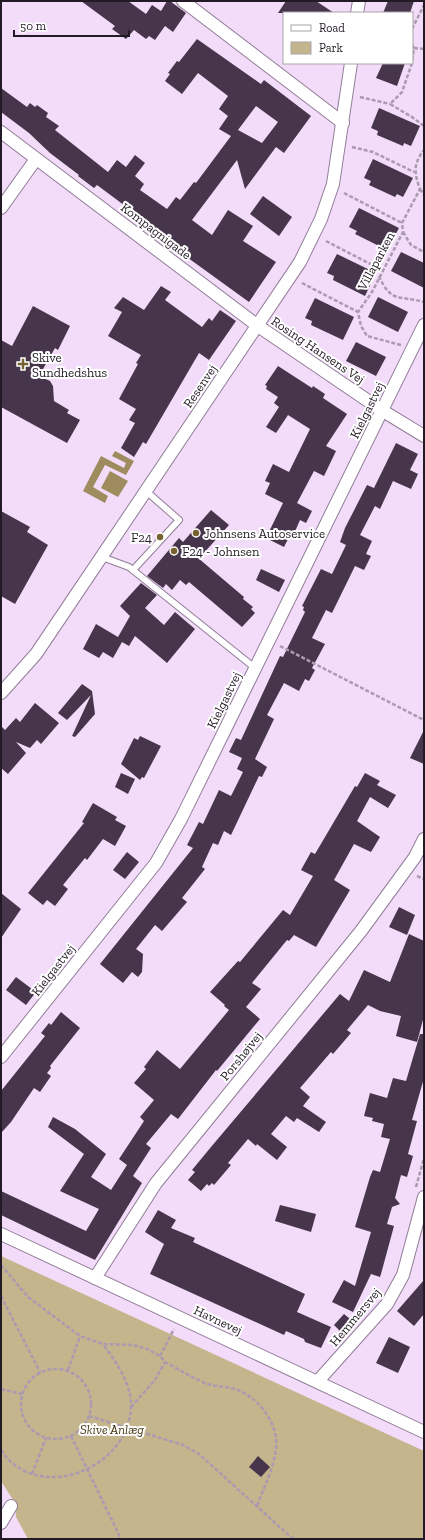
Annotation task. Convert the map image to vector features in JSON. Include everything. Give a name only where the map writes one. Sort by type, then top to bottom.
[{"type":"street","points":[[183,1],[343,123]]},
{"type":"street","points":[[357,12],[359,1]]},
{"type":"street","name":"Resenvej","points":[[1,693],[36,654],[258,326],[291,276],[314,235],[332,188],[340,144],[351,64]]},
{"type":"street","name":"Kompagnigade","points":[[1,132],[258,326]]},
{"type":"street","points":[[1,208],[36,159]]},
{"type":"street","name":"Kielgastvej","points":[[1,1057],[156,863],[181,819],[424,325]]},
{"type":"street","name":"Rosing Hansens Vej","points":[[258,326],[383,411],[424,436]]},
{"type":"street","name":"Porshøjvej","points":[[95,1278],[156,1183],[420,860],[424,840]]},
{"type":"street","name":"Hemmersvej","points":[[318,1381],[390,1298],[403,1275],[424,1197]]},
{"type":"street","name":"Havnevej","points":[[1,1234],[318,1381],[424,1432]]},
{"type":"street","points":[[1,1523],[10,1506]]},
{"type":"lane","points":[[133,570],[179,520],[146,491]]},
{"type":"lane","points":[[102,557],[133,570],[255,668]]},
{"type":"path","points":[[413,27],[424,5]]},
{"type":"path","points":[[413,56],[414,48],[424,49]]},
{"type":"path","points":[[390,104],[402,92],[412,64]]},
{"type":"path","points":[[347,95],[390,104],[424,126]]},
{"type":"path","points":[[340,144],[370,151],[414,172]]},
{"type":"path","points":[[424,150],[418,159],[414,172],[420,190],[424,196]]},
{"type":"path","points":[[332,188],[402,223]]},
{"type":"path","name":"Villaparken","points":[[358,312],[372,292],[382,270],[403,232],[402,223],[420,190]]},
{"type":"path","points":[[403,232],[411,245],[424,252]]},
{"type":"path","points":[[314,235],[382,270]]},
{"type":"path","points":[[291,276],[310,288],[358,312],[361,326],[367,336],[413,348]]},
{"type":"path","points":[[379,276],[385,290],[390,295],[424,302]]},
{"type":"path","points":[[269,640],[424,720]]},
{"type":"path","points":[[414,875],[424,879]]},
{"type":"path","points":[[415,1188],[424,1158]]},
{"type":"path","points":[[1,1265],[28,1297],[80,1336],[103,1344],[133,1345],[147,1349],[160,1356],[164,1362],[206,1384],[236,1389],[254,1399],[267,1415],[275,1433],[276,1447],[273,1461],[257,1506]]},
{"type":"path","points":[[1,1296],[40,1372]]},
{"type":"path","points":[[160,1356],[179,1317]]},
{"type":"path","points":[[68,1370],[80,1336]]},
{"type":"path","points":[[1,1450],[17,1467],[45,1478],[57,1478],[87,1469],[107,1456],[117,1446],[126,1428],[131,1407],[128,1390],[121,1370],[103,1344]]},
{"type":"path","points":[[131,1407],[155,1380],[164,1362]]},
{"type":"path","points":[[49,1369],[68,1370],[85,1384],[90,1394],[91,1405],[89,1416],[82,1428],[70,1436],[58,1439],[46,1438],[35,1433],[27,1424],[21,1413],[20,1401],[22,1394],[30,1380],[40,1372],[49,1369]]},
{"type":"path","points":[[1,1390],[22,1394]]},
{"type":"path","points":[[89,1416],[183,1445],[199,1454],[294,1539]]},
{"type":"path","points":[[70,1436],[121,1539]]},
{"type":"path","points":[[32,1474],[46,1438]]},
{"type":"green space","name":"Skive Anlæg","points":[[1,1256],[424,1451],[424,1539],[28,1539],[16,1517],[15,1503],[1,1481]]},
{"type":"shaded area","points":[[115,451],[134,461],[126,475],[105,465],[93,487],[108,496],[105,503],[83,491],[101,456],[124,468],[126,463],[112,456]]},
{"type":"shaded area","points":[[110,471],[128,481],[118,497],[101,488]]},
{"type":"building","points":[[81,1],[128,1],[146,14],[152,5],[161,11],[167,1],[170,1],[186,13],[173,32],[165,26],[155,40],[149,36],[146,39],[134,30],[126,39],[112,29],[115,26]]},
{"type":"building","points":[[286,1],[316,1],[332,12],[283,12],[278,13]]},
{"type":"building","points":[[388,1],[414,1],[410,12],[383,12]]},
{"type":"building","points":[[197,39],[261,84],[264,80],[311,116],[284,153],[276,147],[245,189],[237,160],[192,220],[212,235],[228,210],[253,226],[243,241],[276,262],[249,302],[137,221],[140,217],[97,185],[94,188],[78,176],[79,175],[50,153],[29,133],[1,112],[1,88],[27,107],[30,103],[35,107],[37,105],[48,113],[46,117],[59,126],[55,130],[108,172],[117,160],[126,167],[135,155],[145,163],[135,176],[144,184],[140,190],[167,209],[176,197],[180,200],[194,182],[196,183],[231,136],[219,129],[228,116],[219,109],[228,96],[198,73],[182,94],[165,81],[170,74],[168,73],[177,61],[179,62]],"holes":[[[256,106],[278,122],[262,143],[238,130]]]},
{"type":"building","points":[[383,64],[405,64],[397,86],[376,78]]},
{"type":"building","points":[[379,108],[420,126],[411,146],[404,143],[403,146],[377,135],[378,131],[371,128]]},
{"type":"building","points":[[373,159],[413,178],[403,197],[397,194],[395,197],[369,185],[371,181],[364,178]]},
{"type":"building","points":[[263,196],[292,217],[279,236],[250,214]]},
{"type":"building","points":[[359,208],[399,228],[387,250],[355,234],[357,231],[349,227]]},
{"type":"building","points":[[401,252],[424,263],[424,288],[391,271]]},
{"type":"building","points":[[337,254],[376,273],[365,296],[333,280],[334,276],[327,273]]},
{"type":"building","points":[[161,286],[171,292],[165,300],[202,327],[209,318],[212,321],[220,310],[236,321],[209,360],[199,353],[146,444],[143,442],[134,457],[121,448],[135,423],[129,420],[136,409],[119,399],[138,364],[136,363],[141,355],[108,336],[122,312],[114,308],[123,297],[144,310]]},
{"type":"building","points":[[378,297],[408,312],[398,332],[368,317]]},
{"type":"building","points":[[315,298],[354,317],[343,340],[311,325],[312,321],[305,318]]},
{"type":"building","name":"Skive Sundhedshus","points":[[33,306],[70,326],[58,350],[55,348],[39,376],[50,381],[53,386],[54,401],[69,410],[67,413],[80,420],[67,443],[1,407],[1,340],[12,346]]},
{"type":"building","points":[[356,342],[386,357],[376,376],[346,361]]},
{"type":"building","points":[[278,366],[312,388],[313,386],[325,394],[323,398],[347,414],[326,446],[336,451],[324,476],[314,471],[297,503],[312,511],[306,523],[300,520],[293,536],[290,535],[284,547],[266,538],[283,503],[265,494],[270,483],[265,481],[273,464],[289,472],[310,429],[288,415],[276,433],[266,427],[279,407],[274,403],[278,397],[266,389],[267,386],[265,385]]},
{"type":"building","points":[[396,443],[418,454],[410,470],[418,474],[411,489],[393,481],[380,509],[375,506],[360,535],[372,541],[366,554],[371,556],[364,570],[355,566],[332,613],[326,610],[312,638],[325,644],[312,668],[315,670],[309,681],[305,679],[299,691],[284,683],[267,715],[274,719],[255,759],[267,767],[262,777],[259,776],[231,835],[224,831],[218,845],[213,843],[202,867],[205,869],[182,898],[187,902],[162,931],[155,925],[136,949],[143,954],[142,972],[138,977],[132,972],[123,983],[100,964],[193,848],[187,845],[199,822],[203,824],[219,790],[231,796],[243,772],[237,769],[242,758],[229,752],[236,738],[241,740],[280,656],[283,657],[305,612],[303,610],[304,607],[302,606],[321,569],[332,574],[346,545],[340,542],[345,528],[367,485],[374,488]]},
{"type":"building","points":[[211,510],[229,525],[202,555],[193,550],[191,552],[244,597],[243,599],[253,607],[251,609],[255,613],[242,627],[189,582],[186,585],[180,580],[172,590],[166,584],[163,588],[147,576],[179,538],[183,542]]},
{"type":"building","points":[[1,511],[30,527],[27,532],[48,545],[15,604],[1,596]]},
{"type":"building","points":[[261,569],[285,580],[279,592],[256,580]]},
{"type":"building","points":[[141,583],[157,595],[145,608],[164,625],[175,612],[195,629],[167,663],[135,636],[129,646],[122,642],[113,658],[103,652],[99,658],[83,649],[96,624],[118,637],[130,616],[120,606]]},
{"type":"building","points":[[82,684],[92,691],[95,714],[75,737],[72,736],[91,695],[67,720],[58,713]]},
{"type":"building","points":[[35,703],[59,723],[41,744],[37,740],[30,748],[16,742],[26,753],[8,774],[1,768],[1,726],[5,730],[16,718],[20,722]]},
{"type":"building","points":[[424,730],[424,764],[410,758]]},
{"type":"building","points":[[140,736],[161,746],[144,778],[142,777],[140,780],[121,764],[134,738],[138,740]]},
{"type":"building","points":[[121,773],[135,779],[128,794],[115,787]]},
{"type":"building","points":[[365,773],[380,781],[377,785],[396,795],[388,808],[370,797],[357,821],[380,837],[371,852],[354,844],[334,880],[350,890],[316,947],[294,935],[289,941],[287,940],[252,983],[261,989],[246,1007],[260,1019],[217,1071],[216,1070],[178,1119],[171,1114],[146,1144],[151,1148],[133,1176],[142,1183],[95,1260],[1,1215],[1,1191],[86,1231],[99,1209],[60,1191],[84,1154],[48,1127],[53,1117],[75,1129],[106,1154],[91,1177],[111,1190],[127,1165],[119,1159],[144,1121],[140,1117],[154,1100],[134,1083],[146,1069],[144,1067],[157,1050],[180,1069],[229,1010],[210,992],[238,961],[240,962],[283,910],[290,915],[313,876],[301,870],[311,852],[315,854],[355,786],[357,787]]},
{"type":"building","points":[[93,803],[117,817],[115,820],[126,826],[115,846],[103,839],[87,860],[85,858],[63,885],[68,889],[55,906],[47,900],[43,905],[28,893],[84,823],[82,822]]},
{"type":"building","points":[[127,852],[139,862],[125,879],[113,870]]},
{"type":"building","points":[[1,893],[21,909],[1,938]]},
{"type":"building","points":[[399,907],[415,915],[407,935],[389,927]]},
{"type":"building","points":[[409,934],[424,941],[424,1016],[417,1042],[396,1036],[401,1016],[380,1011],[368,1005],[347,1030],[351,1033],[333,1054],[331,1052],[300,1088],[310,1097],[303,1106],[326,1122],[319,1132],[297,1118],[294,1122],[286,1116],[271,1134],[287,1147],[277,1160],[257,1144],[256,1146],[248,1139],[228,1163],[231,1165],[214,1185],[212,1183],[209,1186],[207,1184],[201,1191],[188,1180],[195,1172],[192,1170],[340,994],[349,1001],[364,970],[390,982]]},
{"type":"building","points":[[16,977],[36,992],[26,1005],[6,990]]},
{"type":"building","points":[[61,1012],[80,1028],[50,1066],[51,1068],[47,1073],[51,1076],[40,1092],[34,1088],[11,1122],[1,1133],[1,1091],[45,1036],[41,1033],[49,1023],[51,1025]]},
{"type":"building","points":[[420,1034],[424,1034],[424,1078],[412,1120],[417,1121],[408,1154],[413,1156],[407,1177],[401,1175],[395,1198],[400,1204],[392,1207],[387,1224],[394,1226],[380,1277],[371,1274],[353,1312],[332,1302],[344,1280],[355,1286],[371,1232],[355,1227],[370,1177],[373,1170],[380,1172],[390,1139],[381,1137],[384,1124],[372,1121],[373,1118],[364,1116],[370,1093],[387,1098],[393,1078],[406,1081]]},
{"type":"building","points":[[280,1205],[316,1214],[311,1232],[275,1221]]},
{"type":"building","points":[[158,1210],[176,1220],[171,1228],[195,1238],[193,1242],[305,1294],[297,1312],[331,1327],[321,1348],[305,1342],[304,1339],[286,1331],[284,1335],[150,1274],[164,1244],[145,1232]]},
{"type":"building","points":[[424,1280],[424,1314],[414,1326],[397,1311]]},
{"type":"building","points":[[344,1314],[355,1323],[344,1335],[334,1325]]},
{"type":"building","points":[[389,1337],[410,1347],[398,1373],[376,1363]]},
{"type":"building","points":[[258,1456],[270,1467],[261,1477],[249,1467]]},
{"type":"place","name":"Skive Sundhedshus","points":[[23,364]]},
{"type":"place","name":"Johnsens Autoservice","points":[[196,533]]},
{"type":"place","name":"F24","points":[[160,537]]},
{"type":"place","name":"F24 - Johnsen","points":[[174,551]]}]
